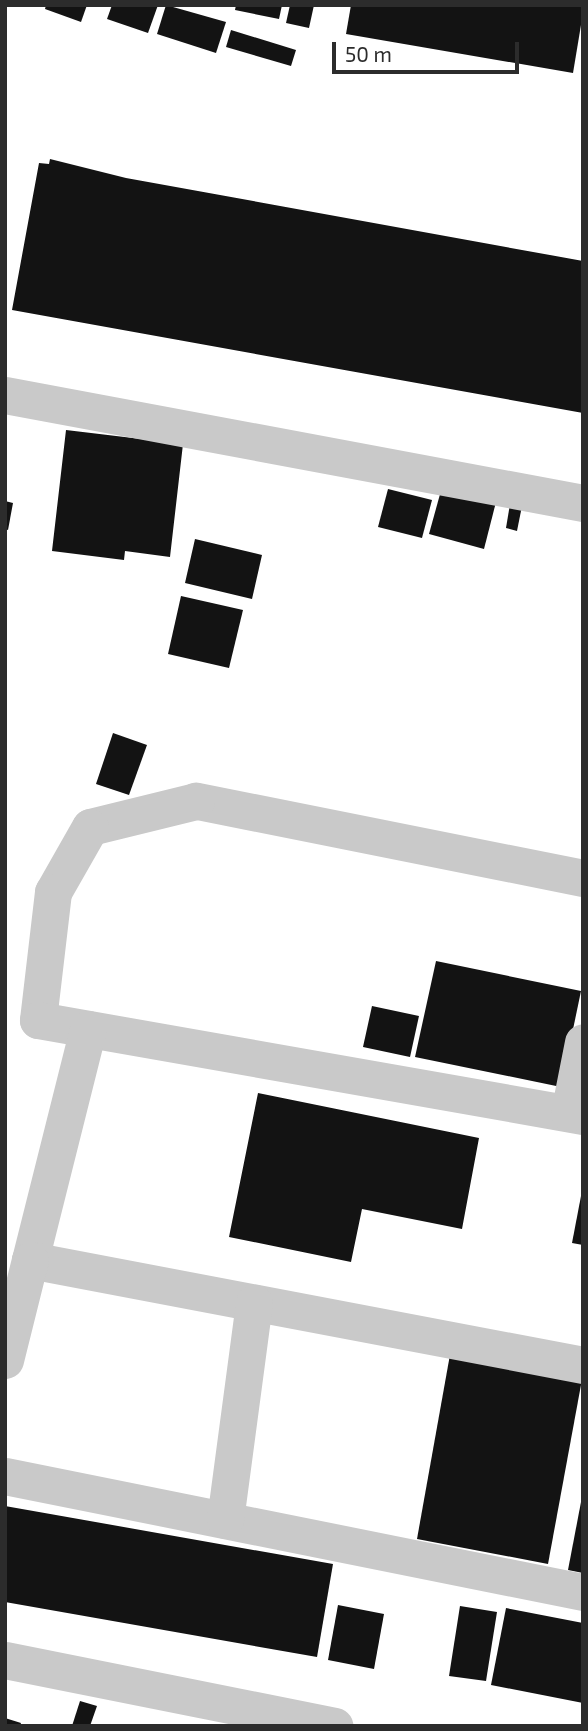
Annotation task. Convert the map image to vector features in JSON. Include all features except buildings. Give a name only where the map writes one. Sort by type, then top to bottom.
[{"type":"street","points":[[5,395],[583,503]]},
{"type":"street","points":[[583,877],[196,801],[90,827],[53,892],[38,1020],[576,1114],[583,1042]]},
{"type":"street","points":[[5,1360],[88,1029]]},
{"type":"street","points":[[30,1260],[583,1365]]},
{"type":"street","points":[[225,1520],[254,1303]]},
{"type":"street","points":[[5,1476],[583,1592]]},
{"type":"street","points":[[5,1660],[334,1726]]},
{"type":"street","points":[[5,1671],[275,1726]]}]
